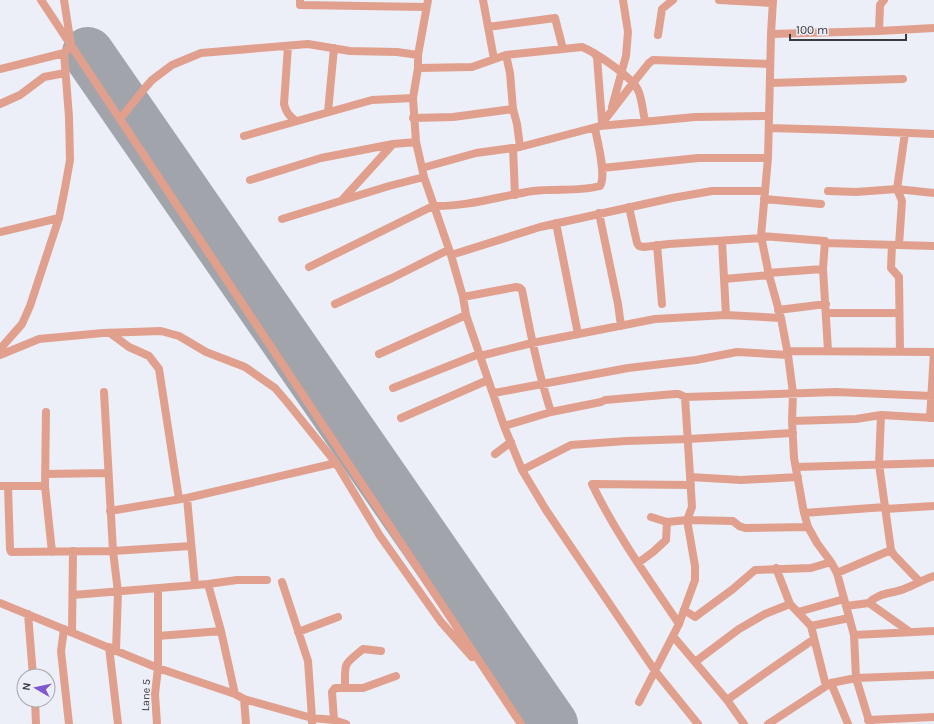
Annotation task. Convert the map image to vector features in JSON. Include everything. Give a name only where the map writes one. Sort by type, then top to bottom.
[{"type":"street","points":[[41,0],[521,724]]},
{"type":"street","points":[[64,0],[71,45]]},
{"type":"street","points":[[300,0],[300,5],[427,3],[418,55],[418,68],[413,98],[416,142],[424,177],[464,297],[466,316],[494,393],[504,426],[522,470],[550,516],[655,671],[698,724]]},
{"type":"street","points":[[483,0],[494,59]]},
{"type":"street","points":[[611,111],[626,56],[628,32],[623,0]]},
{"type":"street","points":[[658,36],[662,9],[673,0]]},
{"type":"street","points":[[719,0],[773,1],[768,158],[762,237],[768,274],[780,314],[788,353],[793,393],[792,421],[796,467],[808,527],[837,573],[854,635],[856,678],[869,722],[934,717]]},
{"type":"street","points":[[879,32],[880,4],[884,0]]},
{"type":"street","points":[[488,27],[555,18],[563,49]]},
{"type":"street","points":[[771,34],[879,32],[934,28]]},
{"type":"street","points":[[120,119],[152,80],[180,60],[201,53],[308,44],[350,51],[397,52],[418,55]]},
{"type":"street","points":[[0,69],[64,53],[71,45]]},
{"type":"street","points":[[288,46],[284,104],[286,112],[296,121]]},
{"type":"street","points":[[418,68],[472,67],[506,54],[582,46],[621,73],[639,90],[645,121]]},
{"type":"street","points":[[328,112],[334,48]]},
{"type":"street","points":[[0,349],[22,324],[30,306],[59,218],[70,160],[69,117],[64,53]]},
{"type":"street","points":[[310,267],[433,206],[446,207],[466,204],[533,191],[600,186],[603,178],[599,125],[598,70],[597,57],[594,53]]},
{"type":"street","points":[[506,54],[510,73],[513,109],[516,124],[515,195]]},
{"type":"street","points":[[599,125],[632,83],[653,60],[770,64]]},
{"type":"street","points":[[0,104],[20,95],[44,78],[65,73]]},
{"type":"street","points":[[770,83],[902,79]]},
{"type":"street","points":[[244,136],[372,100],[413,98]]},
{"type":"street","points":[[414,118],[453,117],[513,109]]},
{"type":"street","points":[[422,168],[476,153],[516,148],[599,125],[695,117],[769,116]]},
{"type":"street","points":[[769,128],[934,134]]},
{"type":"street","points":[[900,352],[898,278],[891,268],[902,201],[897,189],[905,133]]},
{"type":"street","points":[[250,180],[321,158],[393,144],[416,142]]},
{"type":"street","points":[[343,200],[393,144]]},
{"type":"street","points":[[602,168],[698,158],[768,158]]},
{"type":"street","points":[[282,219],[389,186],[424,177]]},
{"type":"street","points":[[828,191],[856,192],[897,189],[934,193]]},
{"type":"street","points":[[335,304],[450,252],[540,227],[599,213],[712,191],[765,195],[821,204]]},
{"type":"street","points":[[629,207],[637,243],[639,246],[644,247],[762,237],[825,240],[823,269],[828,351]]},
{"type":"street","points":[[599,213],[618,304],[621,326]]},
{"type":"street","points":[[0,232],[59,218]]},
{"type":"street","points":[[556,223],[578,334]]},
{"type":"street","points":[[722,241],[726,316]]},
{"type":"street","points":[[825,243],[934,246]]},
{"type":"street","points":[[656,245],[662,304]]},
{"type":"street","points":[[724,279],[823,269]]},
{"type":"street","points":[[464,297],[516,287],[522,290],[532,343],[550,412]]},
{"type":"street","points":[[393,388],[480,355],[532,343],[655,319],[780,314],[826,304]]},
{"type":"street","points":[[826,313],[899,313]]},
{"type":"street","points":[[379,354],[466,316]]},
{"type":"street","points":[[0,355],[39,339],[110,333],[161,331],[179,336],[206,352],[245,367],[275,388],[336,463],[380,536],[441,622],[493,682]]},
{"type":"street","points":[[110,333],[129,347],[149,356],[159,369],[191,546],[195,585]]},
{"type":"street","points":[[494,393],[628,368],[696,360],[737,352],[934,352],[932,418],[881,415],[856,419],[792,421]]},
{"type":"street","points":[[401,418],[488,380]]},
{"type":"street","points":[[104,392],[110,511],[118,592],[112,648],[118,724]]},
{"type":"street","points":[[504,426],[550,412],[605,400],[675,394],[683,395],[685,397],[836,392],[932,396]]},
{"type":"street","points":[[639,702],[679,624],[695,580],[695,566],[687,520],[692,507],[685,397]]},
{"type":"street","points":[[46,412],[45,486],[52,552]]},
{"type":"street","points":[[881,415],[879,464],[891,550],[894,555],[920,581]]},
{"type":"street","points":[[522,470],[571,445],[626,440],[688,439],[793,433]]},
{"type":"street","points":[[495,454],[511,442]]},
{"type":"street","points":[[110,511],[183,499],[336,463]]},
{"type":"street","points":[[796,467],[934,463]]},
{"type":"street","points":[[46,474],[108,473]]},
{"type":"street","points":[[679,624],[638,563],[599,500],[592,484],[798,477]]},
{"type":"street","points":[[45,486],[4,486],[11,552],[113,551],[191,546]]},
{"type":"street","points":[[804,513],[934,506]]},
{"type":"street","points":[[651,517],[667,522],[687,520],[733,521],[739,526],[745,528],[808,527]]},
{"type":"street","points":[[638,563],[666,540],[667,522]]},
{"type":"street","points":[[837,573],[891,550]]},
{"type":"street","points":[[68,724],[61,651],[68,630],[73,595],[73,551]]},
{"type":"street","points":[[684,610],[695,617],[734,589],[755,570],[776,568],[811,568],[831,562]]},
{"type":"street","points":[[776,568],[790,604],[811,626],[828,684],[848,724]]},
{"type":"street","points":[[869,603],[876,596],[904,589],[934,576]]},
{"type":"street","points":[[73,595],[208,584],[237,580],[268,580]]},
{"type":"street","points":[[282,582],[308,661],[312,721]]},
{"type":"street","points":[[208,584],[221,631],[235,694]]},
{"type":"street","name":"Lane 5","points":[[157,724],[155,694],[158,668],[158,588]]},
{"type":"street","points":[[798,612],[845,602],[869,603],[910,632]]},
{"type":"street","points":[[0,603],[158,668],[235,694],[244,699],[312,721],[334,720],[346,724]]},
{"type":"street","points":[[695,662],[739,628],[765,614],[790,604]]},
{"type":"street","points":[[28,614],[32,668]]},
{"type":"street","points":[[298,632],[338,617]]},
{"type":"street","points":[[811,626],[849,618]]},
{"type":"street","points":[[158,636],[221,631]]},
{"type":"street","points":[[854,635],[934,631]]},
{"type":"street","points":[[673,636],[727,700],[744,724]]},
{"type":"street","points":[[727,700],[814,638]]},
{"type":"street","points":[[345,687],[346,663],[363,649],[381,651]]},
{"type":"street","points":[[768,724],[828,684],[856,678],[934,675]]},
{"type":"street","points":[[334,720],[332,692],[335,688],[362,688],[396,676]]},
{"type":"street","points":[[244,699],[246,724]]},
{"type":"street","points":[[35,708],[36,724]]},
{"type":"runway","points":[[88,53],[552,724]]}]
